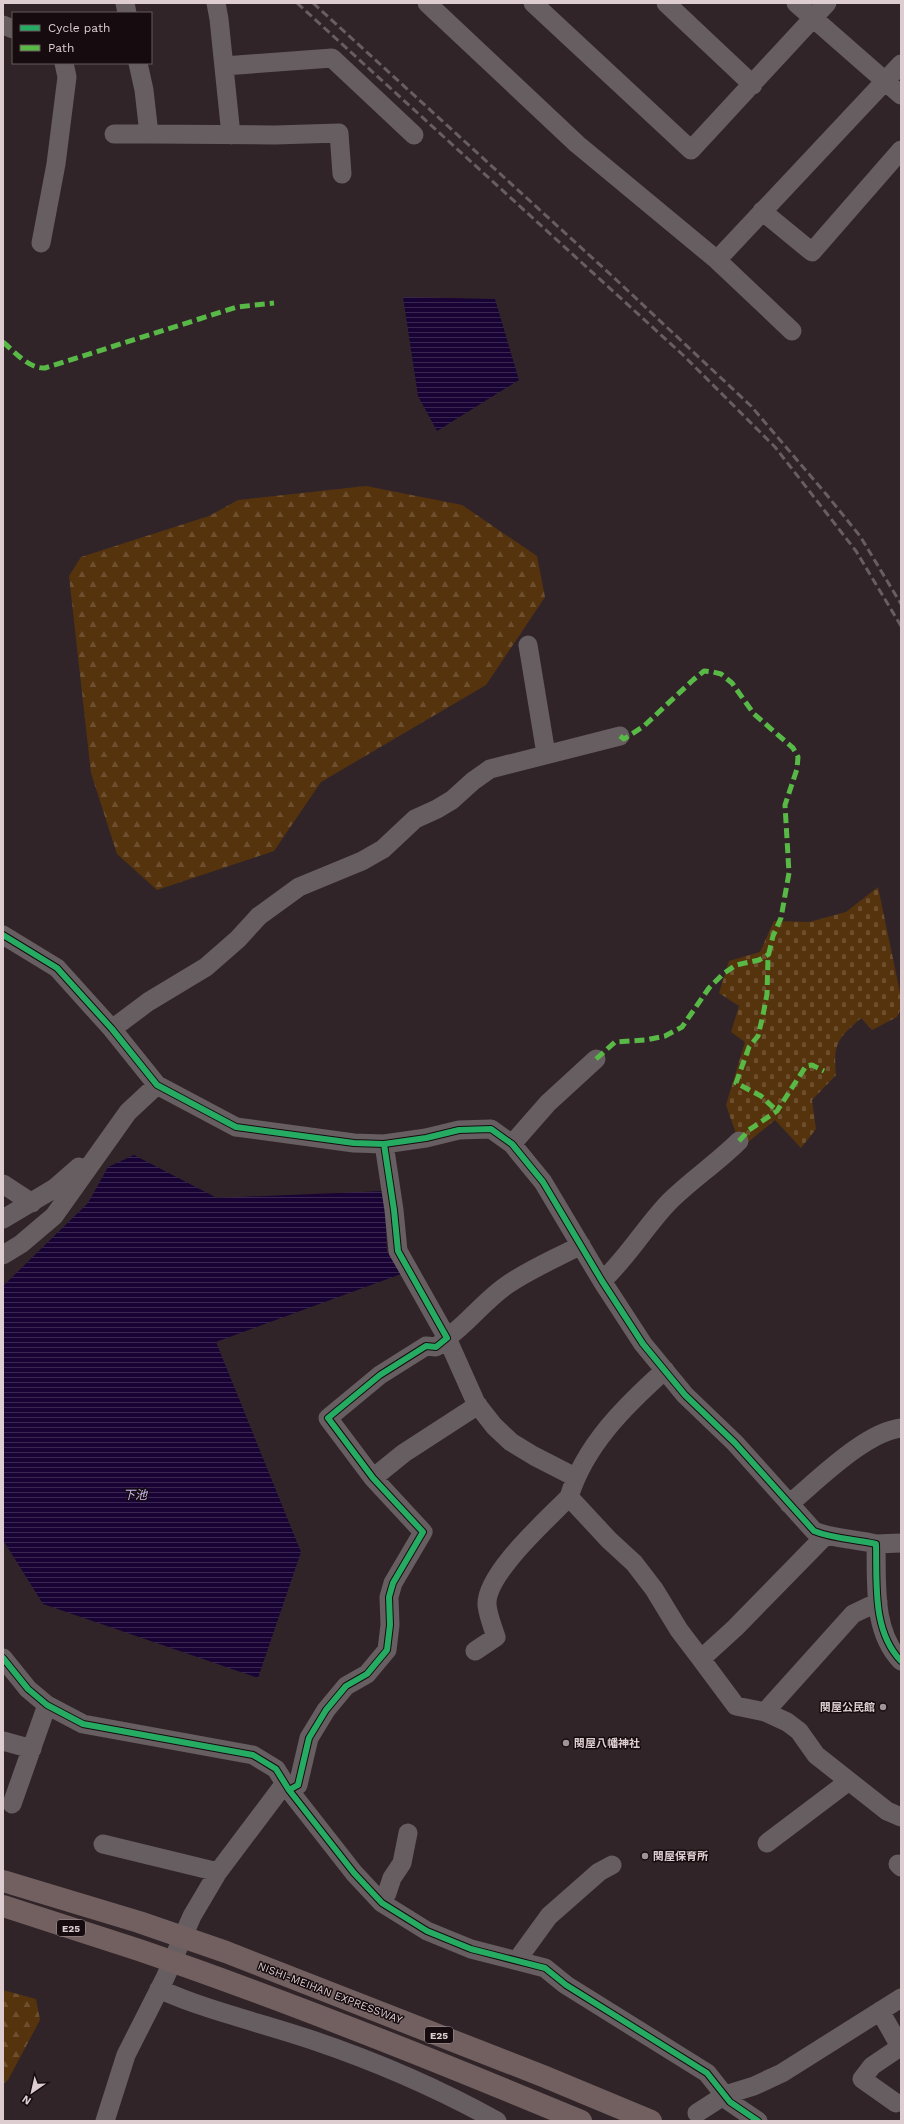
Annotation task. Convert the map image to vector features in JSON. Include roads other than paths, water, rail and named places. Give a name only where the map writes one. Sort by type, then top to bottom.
[{"type":"highway","name":"NISHI-MEIHAN EXPRESSWAY","points":[[3,1881],[139,1922],[226,1952],[543,2076],[651,2121]]},
{"type":"highway","name":"E25","points":[[3,1906],[138,1950],[217,1978],[340,2025],[581,2121]]},
{"type":"street","points":[[216,3],[231,135]]},
{"type":"street","points":[[427,3],[577,144],[717,260],[792,331]]},
{"type":"street","points":[[533,3],[692,150],[827,3]]},
{"type":"street","points":[[666,3],[753,85]]},
{"type":"street","points":[[796,3],[901,95]]},
{"type":"street","points":[[224,66],[332,58],[414,135]]},
{"type":"street","points":[[41,243],[56,164],[67,77],[64,64]]},
{"type":"street","points":[[138,64],[144,90],[149,134]]},
{"type":"street","points":[[717,260],[901,64]]},
{"type":"street","points":[[114,134],[231,135],[339,133],[342,174]]},
{"type":"street","points":[[762,211],[812,252],[901,150]]},
{"type":"street","points":[[528,645],[546,754]]},
{"type":"street","points":[[112,1029],[148,1002],[206,966],[238,939],[259,916],[299,887],[362,861],[383,849],[415,819],[447,803],[490,768],[620,736]]},
{"type":"street","points":[[3,935],[58,968],[112,1029],[157,1085],[236,1127],[354,1142],[384,1144],[426,1138],[459,1130],[491,1129],[512,1144],[543,1182],[602,1281],[643,1344],[685,1395],[735,1444],[814,1531],[825,1536],[855,1539],[876,1544],[901,1543]]},
{"type":"street","points":[[512,1144],[548,1103],[596,1059]]},
{"type":"street","points":[[3,1255],[21,1244],[54,1216],[128,1112],[157,1085]]},
{"type":"street","points":[[602,1281],[621,1262],[633,1244],[668,1203],[739,1142]]},
{"type":"street","points":[[384,1144],[394,1210],[398,1251],[447,1338],[478,1406],[494,1426],[512,1442],[534,1456],[575,1477]]},
{"type":"street","points":[[3,1219],[55,1188],[98,1153]]},
{"type":"street","points":[[3,1184],[32,1203]]},
{"type":"street","points":[[105,2121],[126,2055],[167,1993],[192,1916],[218,1872],[287,1787],[298,1785],[309,1738],[326,1710],[346,1686],[367,1674],[387,1650],[390,1624],[389,1597],[393,1583],[423,1532],[373,1478],[328,1418],[380,1375],[426,1346],[436,1347],[461,1328],[487,1301],[508,1284],[581,1245]]},
{"type":"street","points":[[475,1651],[496,1637],[487,1603],[492,1587],[505,1566],[569,1496],[575,1477],[604,1432],[638,1394],[665,1370]]},
{"type":"street","points":[[373,1478],[404,1453],[478,1406]]},
{"type":"street","points":[[789,1504],[857,1448],[884,1431],[901,1428]]},
{"type":"street","points":[[569,1496],[609,1540],[634,1563],[654,1589],[679,1630],[736,1706],[764,1712],[786,1722],[799,1731],[816,1755],[887,1811],[901,1816]]},
{"type":"street","points":[[701,1660],[825,1536]]},
{"type":"street","points":[[876,1544],[880,1623],[894,1654],[901,1661]]},
{"type":"street","points":[[764,1712],[853,1614],[878,1602]]},
{"type":"street","points":[[3,1658],[28,1688],[47,1706],[83,1724],[253,1754],[276,1769],[287,1787],[354,1873],[382,1903],[427,1930],[470,1949],[545,1968],[566,1985],[707,2073],[730,2102],[758,2121]]},
{"type":"street","points":[[12,1804],[47,1706]]},
{"type":"street","points":[[3,1741],[32,1749]]},
{"type":"street","points":[[767,1843],[849,1781]]},
{"type":"street","points":[[382,1903],[392,1878],[402,1864],[408,1833]]},
{"type":"street","points":[[103,1844],[218,1872]]},
{"type":"street","points":[[517,1960],[549,1916],[599,1872],[612,1866]]},
{"type":"street","points":[[167,1993],[235,2018],[315,2041],[358,2056],[472,2107],[496,2121]]},
{"type":"street","points":[[697,2113],[725,2095],[754,2086],[782,2073],[901,1998]]},
{"type":"street","points":[[880,2010],[900,2048],[872,2066],[862,2079],[896,2103]]},
{"type":"water","points":[[403,297],[495,299],[519,380],[437,431],[418,396]]},
{"type":"water","name":"下池","points":[[134,1155],[217,1198],[384,1191],[387,1251],[401,1274],[216,1342],[301,1552],[258,1678],[43,1604],[3,1540],[3,1286],[88,1203],[108,1167]]},
{"type":"railway","points":[[297,3],[683,355],[775,447],[856,551],[901,626]]},
{"type":"railway","points":[[313,3],[610,274],[751,406],[860,536],[901,604]]},
{"type":"place","name":"関屋公民館","points":[[883,1707]]},
{"type":"place","name":"関屋八幡神社","points":[[566,1743]]},
{"type":"place","name":"関屋保育所","points":[[645,1856]]}]
